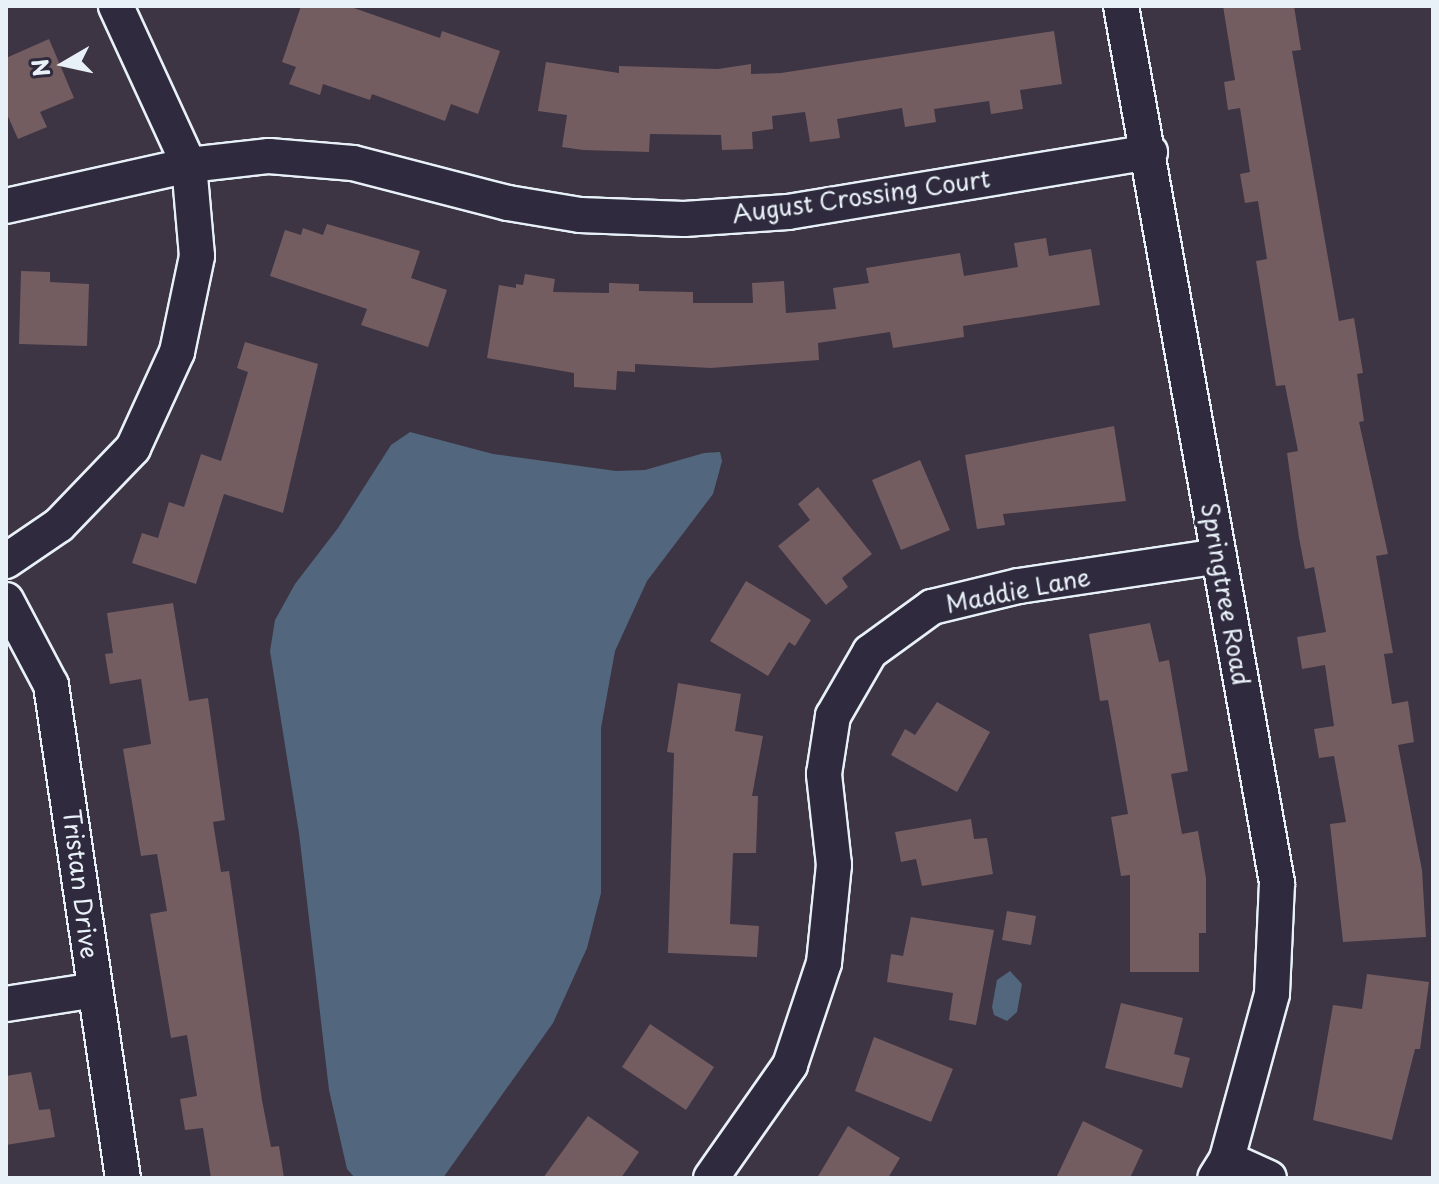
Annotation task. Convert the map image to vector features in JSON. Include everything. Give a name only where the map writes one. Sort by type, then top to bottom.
[{"type":"street","points":[[6,561],[59,525],[133,448],[171,366],[197,256],[189,165],[116,6]]},
{"type":"street","name":"Springtree Road","points":[[1121,6],[1150,152],[1277,883],[1272,994],[1221,1168]]},
{"type":"street","name":"August Crossing Court","points":[[6,206],[189,165],[269,156],[353,163],[508,203],[580,215],[684,219],[788,212],[1150,152]]},
{"type":"street","name":"Maddie Lane","points":[[711,1178],[790,1065],[824,963],[834,865],[824,774],[833,716],[870,652],[932,607],[1019,586],[1219,556]]},
{"type":"street","name":"Tristan Drive","points":[[6,600],[51,685],[123,1178]]},
{"type":"street","points":[[6,1004],[95,990]]},
{"type":"street","points":[[1221,1168],[1269,1178]]},
{"type":"water","points":[[410,432],[493,454],[616,471],[645,470],[704,453],[720,452],[722,461],[713,494],[647,581],[615,651],[601,728],[601,893],[587,948],[553,1023],[443,1178],[355,1178],[347,1169],[329,1090],[299,833],[270,651],[275,620],[295,584],[338,528],[391,445]]},
{"type":"water","points":[[1010,971],[1022,984],[1017,1012],[1007,1021],[994,1015],[992,1007],[997,980]]},
{"type":"building","points":[[301,6],[348,6],[440,38],[442,31],[500,51],[478,114],[451,104],[445,121],[372,94],[370,100],[323,84],[320,95],[289,84],[296,67],[282,62]]},
{"type":"building","points":[[1223,6],[1294,6],[1301,50],[1292,51],[1339,321],[1354,318],[1363,373],[1357,374],[1364,421],[1359,422],[1388,554],[1376,556],[1393,653],[1384,654],[1392,704],[1408,701],[1414,742],[1398,745],[1422,870],[1426,937],[1343,942],[1330,824],[1346,822],[1334,756],[1319,758],[1314,729],[1334,726],[1325,665],[1302,669],[1297,637],[1326,632],[1314,567],[1305,569],[1299,538],[1287,453],[1298,451],[1285,385],[1276,386],[1256,261],[1267,259],[1258,201],[1245,203],[1240,174],[1250,172],[1240,108],[1228,110],[1224,82],[1235,80]]},
{"type":"building","points":[[1054,31],[1062,84],[1020,90],[1023,109],[991,114],[989,101],[934,109],[936,122],[905,127],[902,108],[837,119],[840,138],[810,142],[805,112],[772,116],[773,129],[752,132],[753,149],[722,150],[721,135],[650,134],[649,152],[583,150],[562,147],[567,115],[538,111],[546,62],[619,73],[619,66],[718,69],[751,64],[751,74],[781,73]]},
{"type":"building","points":[[49,39],[74,98],[40,112],[47,127],[18,139],[6,112],[6,58]]},
{"type":"building","points":[[327,224],[420,251],[411,278],[447,290],[428,347],[361,325],[367,309],[270,276],[285,230],[301,235],[303,228],[323,235]]},
{"type":"building","points":[[1046,238],[1049,256],[1091,249],[1100,305],[963,326],[964,337],[893,348],[890,332],[818,343],[819,360],[711,368],[635,364],[635,372],[617,371],[616,390],[574,387],[574,373],[487,358],[499,285],[516,288],[516,284],[523,285],[525,274],[555,279],[553,292],[609,293],[609,283],[639,284],[639,291],[693,292],[693,303],[753,303],[752,283],[784,281],[786,313],[836,309],[833,288],[869,283],[866,268],[960,253],[964,276],[1018,267],[1014,243]]},
{"type":"building","points":[[21,271],[50,272],[50,282],[89,284],[87,346],[19,344]]},
{"type":"building","points":[[245,342],[318,364],[283,513],[224,494],[196,584],[132,563],[142,533],[158,538],[169,502],[184,507],[201,454],[221,461],[248,372],[237,368]]},
{"type":"building","points":[[1114,426],[1126,501],[1003,514],[1005,525],[977,529],[965,455]]},
{"type":"building","points":[[920,460],[950,530],[901,550],[872,480]]},
{"type":"building","points":[[818,487],[872,554],[842,578],[848,587],[826,605],[778,546],[810,520],[798,504]]},
{"type":"building","points":[[746,581],[811,620],[795,646],[789,642],[768,676],[710,641]]},
{"type":"building","points":[[173,603],[189,701],[208,698],[225,820],[213,822],[221,872],[229,871],[271,1147],[279,1146],[284,1178],[211,1178],[203,1128],[185,1130],[180,1099],[197,1096],[187,1035],[171,1038],[150,914],[167,911],[157,854],[141,856],[123,749],[151,744],[141,679],[110,684],[105,654],[113,653],[107,613]]},
{"type":"building","points":[[1150,623],[1159,662],[1169,660],[1188,771],[1171,774],[1182,834],[1198,831],[1206,878],[1206,933],[1199,933],[1199,972],[1130,972],[1130,875],[1121,876],[1111,817],[1128,814],[1108,700],[1100,701],[1089,634]]},
{"type":"building","points":[[678,683],[741,694],[735,731],[763,736],[752,796],[758,796],[756,853],[733,853],[730,924],[759,926],[757,957],[668,953],[674,753],[667,752]]},
{"type":"building","points":[[937,702],[990,732],[957,792],[891,755],[905,729],[915,735]]},
{"type":"building","points":[[971,819],[974,839],[987,838],[993,874],[922,886],[916,859],[901,862],[895,832]]},
{"type":"building","points":[[1007,911],[1036,916],[1031,945],[1002,940]]},
{"type":"building","points":[[911,917],[994,930],[976,1025],[949,1020],[953,993],[887,982],[891,954],[903,956]]},
{"type":"building","points":[[1367,974],[1429,982],[1420,1049],[1415,1049],[1392,1140],[1313,1120],[1333,1005],[1362,1009]]},
{"type":"building","points":[[1121,1003],[1183,1018],[1174,1054],[1190,1058],[1182,1088],[1105,1068]]},
{"type":"building","points":[[650,1024],[714,1067],[686,1110],[622,1067]]},
{"type":"building","points":[[874,1037],[953,1069],[931,1122],[855,1091]]},
{"type":"building","points":[[31,1072],[39,1110],[50,1109],[55,1137],[6,1145],[6,1076]]},
{"type":"building","points":[[588,1116],[639,1152],[621,1178],[543,1178]]},
{"type":"building","points":[[1083,1121],[1143,1150],[1130,1178],[1056,1178]]},
{"type":"building","points":[[848,1126],[900,1158],[888,1178],[817,1178]]}]
